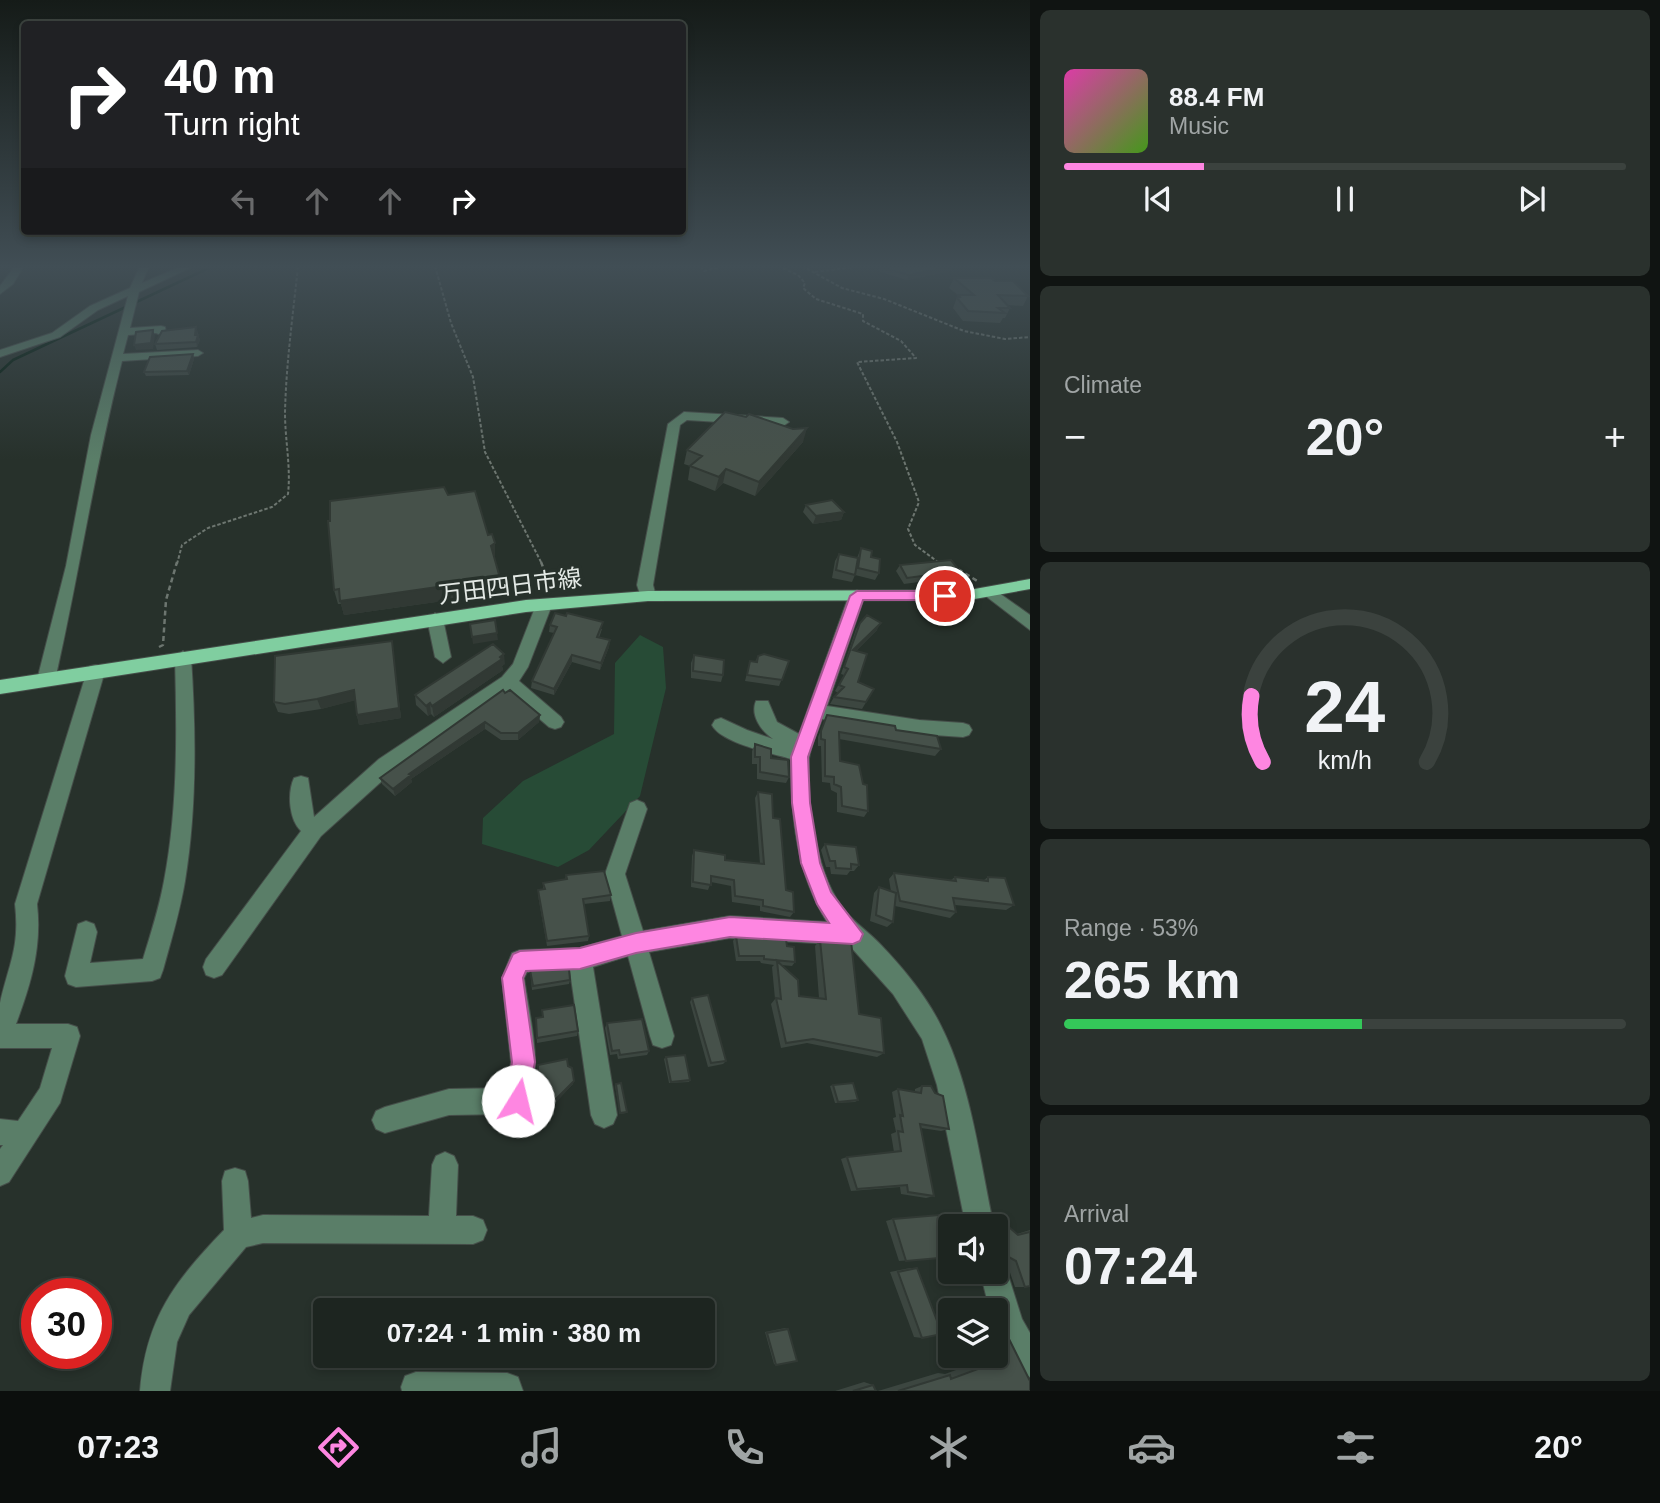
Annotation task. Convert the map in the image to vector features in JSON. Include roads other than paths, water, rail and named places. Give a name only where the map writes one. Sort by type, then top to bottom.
[{"type":"main road","name":"万田四日市線","points":[[0,687],[183,657],[550,604],[648,596],[992,593],[1030,584]]},
{"type":"street","points":[[0,354],[62,331]]},
{"type":"street","points":[[46,680],[73,566],[97,435],[124,332],[138,331]]},
{"type":"street","points":[[118,358],[198,353]]},
{"type":"street","points":[[648,596],[645,585],[674,424],[684,416],[783,422]]},
{"type":"street","points":[[992,593],[1030,624]]},
{"type":"street","points":[[857,596],[802,749],[801,803],[810,863],[824,898],[838,920],[872,951],[901,986],[932,1033],[950,1085],[977,1214]]},
{"type":"street","points":[[214,967],[314,830],[386,765],[508,681],[520,667],[550,604]]},
{"type":"street","points":[[435,619],[443,657]]},
{"type":"street","points":[[86,932],[76,976],[152,970],[176,873],[187,720],[183,657]]},
{"type":"street","points":[[0,1173],[12,1133],[51,1094],[68,1036],[0,1036],[22,979],[30,927],[26,904],[96,671]]},
{"type":"street","points":[[508,681],[555,722]]},
{"type":"street","points":[[762,706],[763,720],[769,728],[802,749]]},
{"type":"street","points":[[816,711],[919,727],[963,730]]},
{"type":"street","points":[[721,725],[741,736],[802,749]]},
{"type":"street","points":[[301,784],[302,819],[314,830]]},
{"type":"street","points":[[637,809],[615,873],[663,1036]]},
{"type":"street","points":[[385,1121],[449,1102],[518,1101],[523,1062],[513,978],[520,961],[580,959],[636,943],[730,927],[853,934]]},
{"type":"street","points":[[580,959],[604,1115]]},
{"type":"street","points":[[442,1230],[445,1165]]},
{"type":"street","points":[[235,1181],[239,1235]]},
{"type":"street","points":[[155,1391],[171,1317],[209,1266],[239,1235],[263,1229],[473,1230]]},
{"type":"street","points":[[997,1284],[1009,1325],[1030,1362]]},
{"type":"street","points":[[416,1387],[507,1388],[508,1391]]},
{"type":"waterway","points":[[0,372],[13,360],[75,331]]}]
